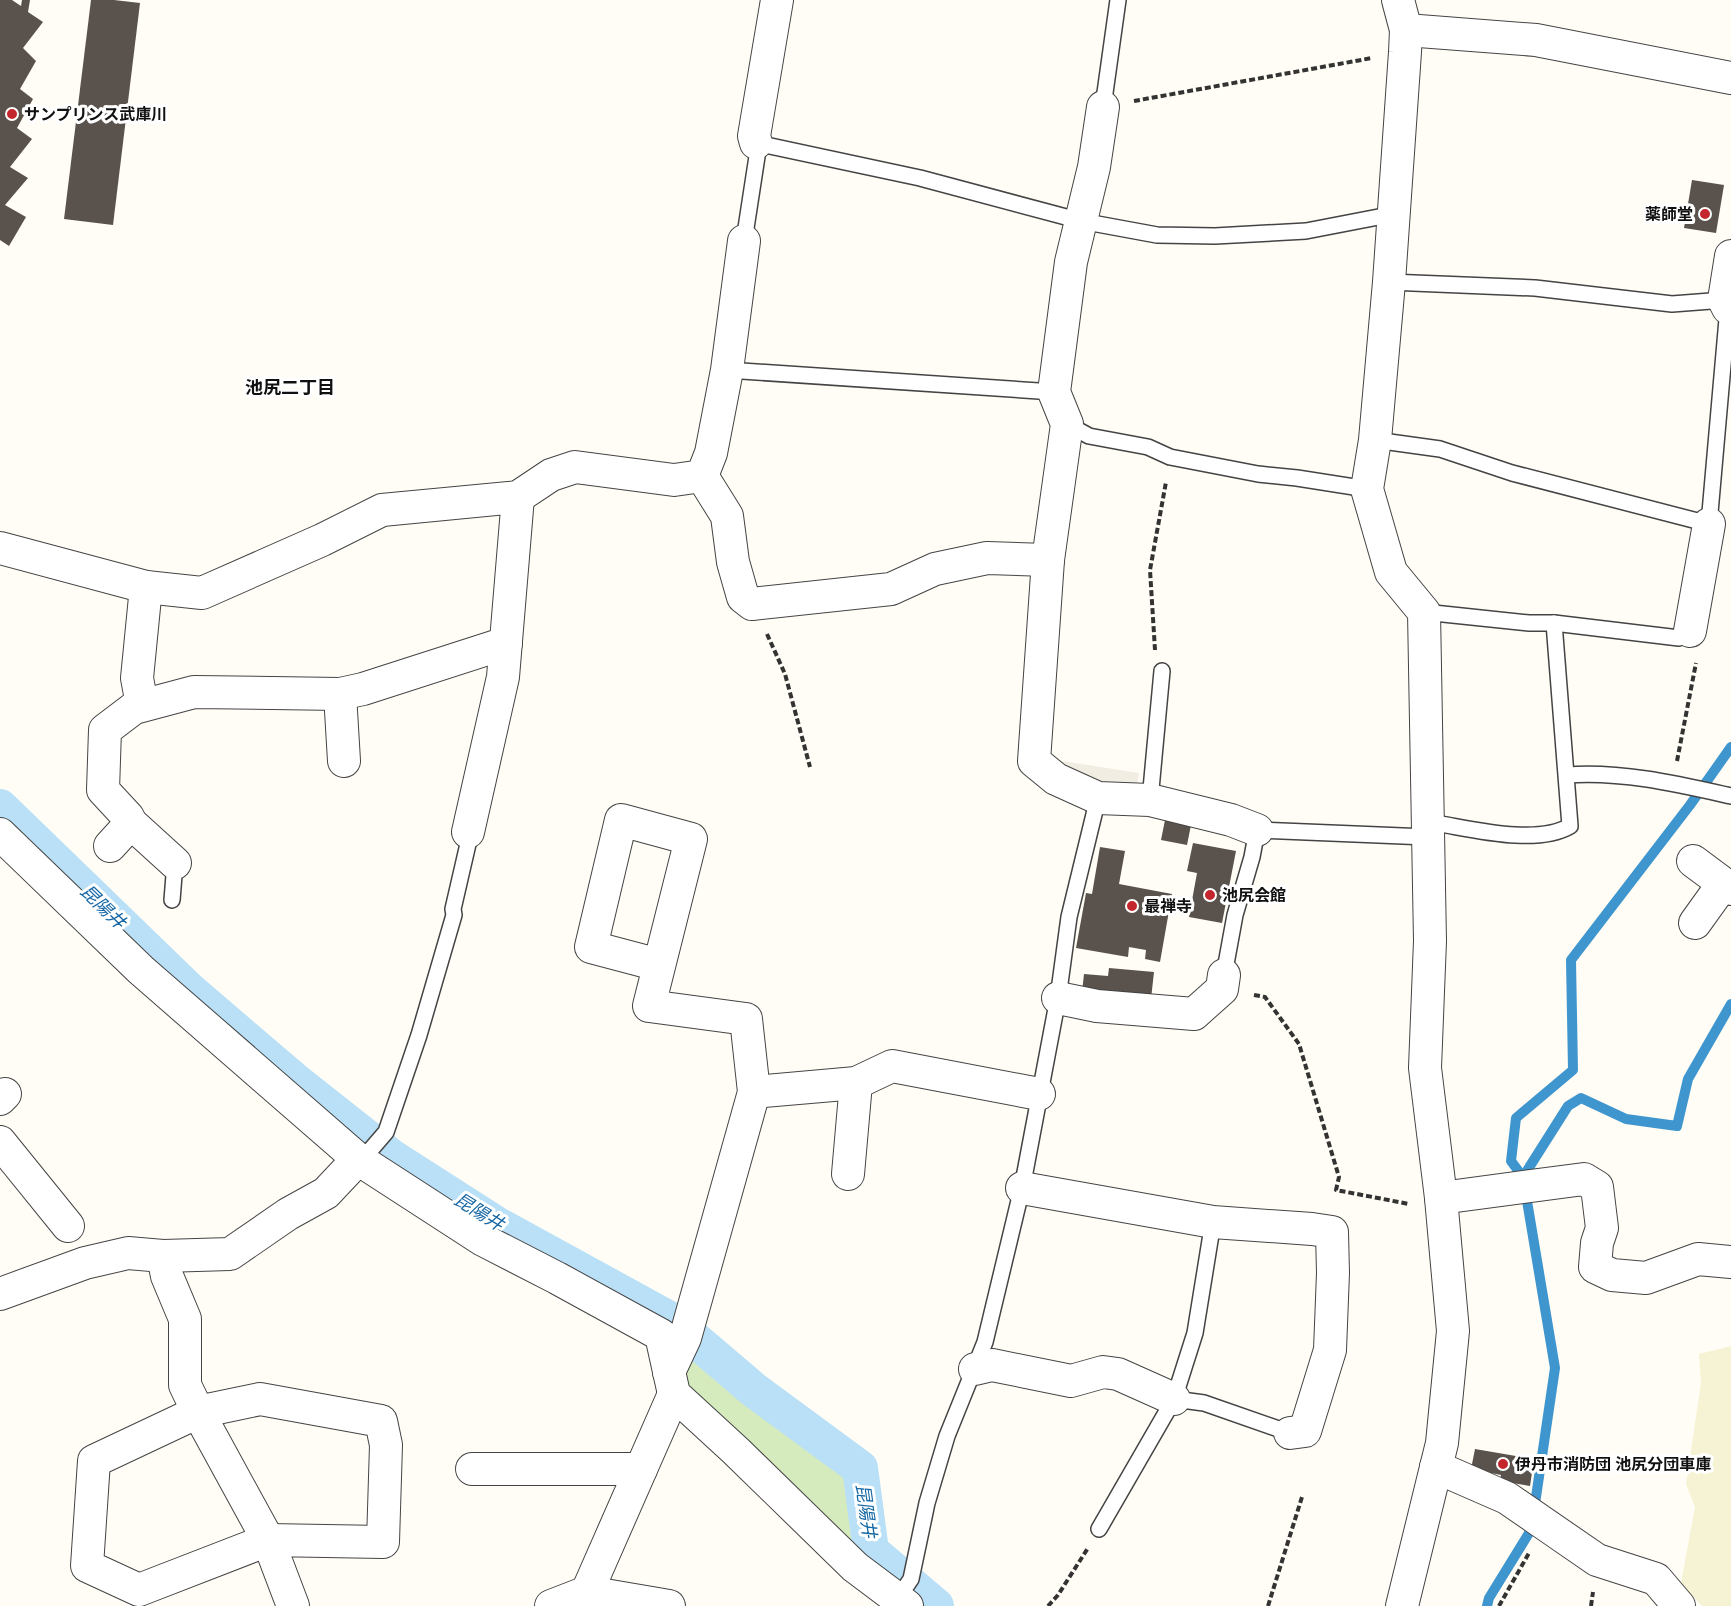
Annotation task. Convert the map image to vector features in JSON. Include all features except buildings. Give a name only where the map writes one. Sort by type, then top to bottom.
[{"type":"street","points":[[756,143],[754,136],[777,0]]},
{"type":"street","points":[[1398,0],[1405,41],[1389,282],[1375,440],[1367,489],[1391,572],[1424,612],[1430,941],[1425,1068],[1442,1204],[1453,1331],[1442,1443],[1402,1606]]},
{"type":"street","points":[[1405,41],[1536,40],[1731,78]]},
{"type":"street","points":[[1103,107],[1094,167],[1071,262],[1054,392],[1067,424],[1048,560],[1034,761],[1056,779],[1098,798],[1150,800],[1231,820],[1257,830]]},
{"type":"street","points":[[702,476],[711,453],[727,370],[744,241]]},
{"type":"street","points":[[1726,304],[1731,256]]},
{"type":"street","points":[[0,548],[146,587],[202,593],[322,540],[382,510],[518,496],[551,475],[575,467],[674,480],[702,476]]},
{"type":"street","points":[[702,476],[727,516],[733,562],[743,597],[752,604],[891,589],[934,569],[987,558],[1048,560]]},
{"type":"street","points":[[468,832],[503,677],[518,496]]},
{"type":"street","points":[[1690,631],[1709,524]]},
{"type":"street","points":[[142,705],[137,678],[146,587]]},
{"type":"street","points":[[175,863],[120,834],[128,817],[103,790],[105,730],[134,708],[194,692],[340,694],[363,689],[506,643]]},
{"type":"street","points":[[340,694],[344,761]]},
{"type":"street","points":[[587,1592],[641,1469],[671,1383],[754,1092],[746,1019],[649,1006],[691,839],[621,820],[591,947],[659,965]]},
{"type":"street","points":[[0,834],[141,970],[358,1159],[483,1240],[661,1335],[671,1383],[736,1451],[855,1567],[879,1586],[905,1593]]},
{"type":"street","points":[[1692,861],[1727,886],[1695,923]]},
{"type":"street","points":[[1058,998],[1097,1006],[1194,1014],[1223,982]]},
{"type":"street","points":[[754,1092],[856,1083],[892,1066],[1039,1094]]},
{"type":"street","points":[[848,1174],[856,1083]]},
{"type":"street","points":[[0,1142],[68,1226]]},
{"type":"street","points":[[0,1294],[85,1263],[128,1253],[163,1256],[230,1254],[288,1214],[326,1193],[358,1159]]},
{"type":"street","points":[[1442,1204],[1584,1179],[1597,1187],[1602,1228],[1597,1243],[1595,1267],[1612,1275],[1646,1278],[1698,1259],[1731,1262]]},
{"type":"street","points":[[1022,1188],[1213,1222],[1332,1232],[1334,1273],[1330,1350],[1305,1431],[1290,1433]]},
{"type":"street","points":[[163,1256],[167,1276],[185,1319],[185,1385],[268,1540],[293,1606]]},
{"type":"street","points":[[975,1369],[992,1365],[1071,1381],[1103,1372],[1118,1374],[1174,1399]]},
{"type":"street","points":[[260,1399],[381,1421],[386,1445],[383,1542],[268,1540],[139,1590],[87,1566],[94,1461],[198,1412],[260,1399]]},
{"type":"street","points":[[1436,1467],[1507,1498],[1597,1560],[1656,1578],[1679,1606]]},
{"type":"street","points":[[472,1469],[641,1469]]},
{"type":"street","points":[[551,1606],[587,1592],[669,1606]]},
{"type":"lane","points":[[1103,107],[1118,0]]},
{"type":"lane","points":[[744,241],[758,150],[756,143],[920,178],[1081,221],[1157,235],[1215,236],[1306,231],[1394,214]]},
{"type":"lane","points":[[1375,440],[1440,449],[1512,473],[1709,524],[1726,304],[1672,304],[1535,288],[1389,282]]},
{"type":"lane","points":[[727,370],[1054,392]]},
{"type":"lane","points":[[1067,424],[1089,436],[1148,447],[1170,457],[1258,474],[1367,489]]},
{"type":"lane","points":[[1424,612],[1529,624],[1554,623],[1679,638],[1690,631]]},
{"type":"lane","points":[[1223,982],[1235,915],[1252,857],[1257,830],[1427,837],[1441,824],[1515,836],[1562,831],[1570,826],[1554,623]]},
{"type":"lane","points":[[1150,800],[1162,671]]},
{"type":"lane","points":[[1567,775],[1591,773],[1673,783],[1731,796]]},
{"type":"lane","points":[[905,1593],[946,1436],[985,1342],[1022,1188],[1058,998],[1069,917],[1098,798]]},
{"type":"lane","points":[[358,1159],[367,1154],[386,1132],[419,1035],[454,915],[453,909],[468,844],[468,832]]},
{"type":"lane","points":[[172,900],[175,863]]},
{"type":"lane","points":[[1099,1529],[1174,1399],[1195,1333],[1213,1222]]},
{"type":"lane","points":[[1174,1399],[1204,1404],[1290,1433]]},
{"type":"path","points":[[1103,107],[1405,41]]},
{"type":"path","points":[[1162,671],[1155,657],[1150,570],[1170,457]]},
{"type":"path","points":[[752,604],[785,674],[810,767]]},
{"type":"path","points":[[1673,783],[1698,654],[1690,631]]},
{"type":"path","points":[[1223,982],[1265,997],[1299,1044],[1339,1177],[1336,1190],[1442,1204]]},
{"type":"path","points":[[1268,1606],[1302,1497]]},
{"type":"path","points":[[1499,1606],[1545,1524]]},
{"type":"path","points":[[1048,1606],[1058,1595],[1099,1529]]},
{"type":"shaded area","points":[[1043,758],[1139,773],[1137,784],[1098,787]]},
{"type":"shaded area","points":[[1731,1346],[1731,1606],[1702,1606],[1681,1583],[1695,1507],[1686,1484],[1701,1383],[1699,1354]]},
{"type":"green space","points":[[688,1346],[856,1473],[866,1546],[860,1559],[683,1392]]},
{"type":"waterway","points":[[1487,1606],[1489,1598],[1529,1533],[1555,1368],[1523,1177],[1511,1161],[1516,1118],[1573,1070],[1571,960],[1690,805],[1731,747]]},
{"type":"waterway","name":"昆陽井","points":[[0,807],[189,990],[293,1079],[393,1158],[496,1224],[673,1321],[754,1390],[860,1468],[871,1551],[936,1606]]},
{"type":"waterway","points":[[1523,1177],[1568,1106],[1581,1098],[1626,1119],[1677,1126],[1688,1079],[1731,1004]]},
{"type":"waterway","points":[[371,1163],[382,1149]]},
{"type":"place","name":"サンプリンス武庫川","points":[[12,114]]},
{"type":"place","name":"薬師堂","points":[[1705,214]]},
{"type":"place","name":"池尻会館","points":[[1210,895]]},
{"type":"place","name":"最禅寺","points":[[1132,906]]},
{"type":"place","name":"伊丹市消防団 池尻分団車庫","points":[[1503,1464]]},
{"type":"district","name":"池尻二丁目","points":[[290,388]]}]
